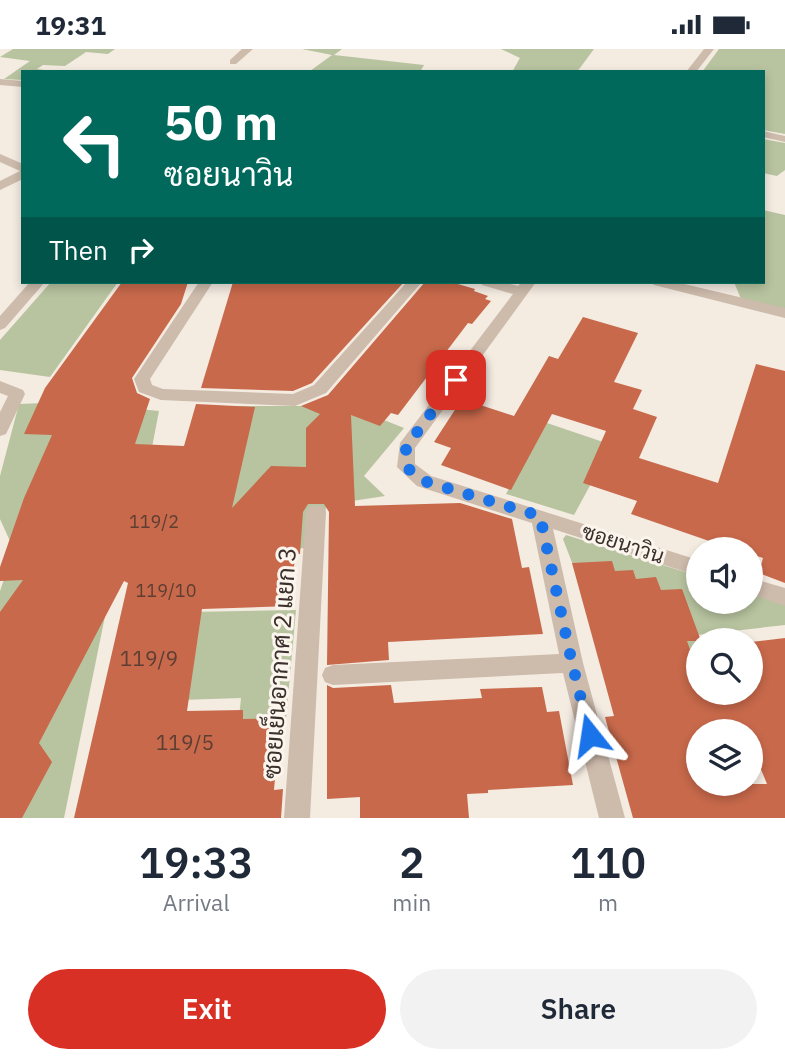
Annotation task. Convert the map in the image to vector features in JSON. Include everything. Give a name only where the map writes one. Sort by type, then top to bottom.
[{"type":"street","points":[[233,62],[248,49]]},
{"type":"street","points":[[693,70],[709,49]]},
{"type":"street","points":[[0,82],[21,83]]},
{"type":"street","points":[[765,134],[785,139]]},
{"type":"street","points":[[0,158],[21,166]]},
{"type":"street","points":[[0,186],[21,175]]},
{"type":"street","points":[[0,325],[36,284]]},
{"type":"street","points":[[205,284],[142,379],[145,388],[161,394],[269,400],[295,400],[309,396],[320,389],[413,284]]},
{"type":"street","points":[[502,284],[525,287]]},
{"type":"street","points":[[667,284],[785,313]]},
{"type":"street","name":"ซอยนาวิน","points":[[525,287],[406,447],[406,467],[424,481],[686,564]]},
{"type":"street","points":[[0,386],[17,394],[0,430]]},
{"type":"street","name":"ซอยเย็นอากาศ 2 แยก 3","points":[[297,818],[316,512]]},
{"type":"street","points":[[540,516],[572,663],[612,818]]},
{"type":"street","points":[[763,590],[785,597]]},
{"type":"street","points":[[333,675],[572,663]]},
{"type":"green space","points":[[13,49],[115,49],[108,54],[86,52],[65,66],[43,65],[37,69],[45,70],[21,70],[21,80],[4,79],[30,61],[0,57]]},
{"type":"green space","points":[[302,49],[342,49],[334,55],[424,65],[421,70],[311,70],[332,55]]},
{"type":"green space","points":[[501,49],[594,49],[578,70],[513,70],[520,58]]},
{"type":"green space","points":[[719,49],[785,49],[785,134],[765,130],[765,70],[703,70]]},
{"type":"green space","points":[[765,139],[785,143],[785,170],[777,176],[765,173]]},
{"type":"green space","points":[[765,210],[785,215],[785,310],[741,299],[735,284],[765,284]]},
{"type":"green space","points":[[49,284],[117,284],[50,377],[0,370],[0,340]]},
{"type":"green space","points":[[70,402],[159,411],[143,494],[129,498],[64,818],[0,818],[0,591],[14,550],[0,519],[0,476],[19,404]]},
{"type":"green space","points":[[339,402],[404,428],[364,476],[385,496],[326,505],[323,548],[167,550],[225,499],[188,431],[204,406],[305,406]]},
{"type":"green space","points":[[544,422],[612,445],[574,515],[506,494]]},
{"type":"green space","points":[[566,535],[686,572],[686,614],[763,614],[763,596],[785,604],[785,625],[759,628],[686,628],[686,694],[624,698],[563,539]]},
{"type":"green space","points":[[296,610],[285,730],[238,728],[241,698],[180,700],[191,612]]},
{"type":"building","points":[[121,284],[187,284],[181,304],[132,378],[137,393],[150,399],[135,444],[184,446],[196,404],[255,407],[232,508],[271,466],[306,467],[306,428],[320,414],[301,406],[328,395],[423,284],[458,284],[475,289],[474,291],[488,296],[485,299],[491,301],[472,324],[468,323],[398,415],[391,413],[380,426],[351,415],[355,506],[460,503],[512,519],[522,568],[529,567],[543,634],[388,642],[389,660],[327,665],[329,512],[324,504],[308,504],[303,512],[300,554],[295,554],[291,606],[202,609],[187,711],[243,710],[243,719],[280,718],[274,790],[283,789],[281,818],[74,818],[128,583],[124,581],[39,743],[52,762],[22,818],[0,818],[0,612],[23,580],[0,581],[0,567],[24,498],[52,435],[24,434],[45,388]]},
{"type":"building","points":[[232,284],[402,284],[312,383],[293,391],[201,388]]},
{"type":"building","points":[[583,317],[638,333],[614,382],[642,390],[633,409],[657,417],[639,458],[718,483],[756,364],[785,371],[785,583],[763,575],[763,537],[698,537],[631,514],[637,501],[583,483],[606,431],[552,414],[511,490],[441,465],[451,448],[434,442],[462,399],[514,416],[549,356],[558,359]]},
{"type":"building","points":[[612,561],[615,571],[633,570],[636,579],[656,577],[661,590],[682,589],[686,600],[686,614],[691,614],[696,628],[686,628],[686,705],[763,705],[763,641],[785,638],[785,818],[633,818],[605,717],[614,716],[572,563]]},
{"type":"building","points":[[327,685],[333,688],[391,685],[394,703],[482,698],[480,689],[542,687],[547,712],[559,711],[573,785],[488,790],[488,793],[467,794],[469,818],[360,818],[360,797],[327,799]]},
{"type":"route","points":[[456,380],[406,447],[406,467],[424,481],[540,516],[590,735]]}]
